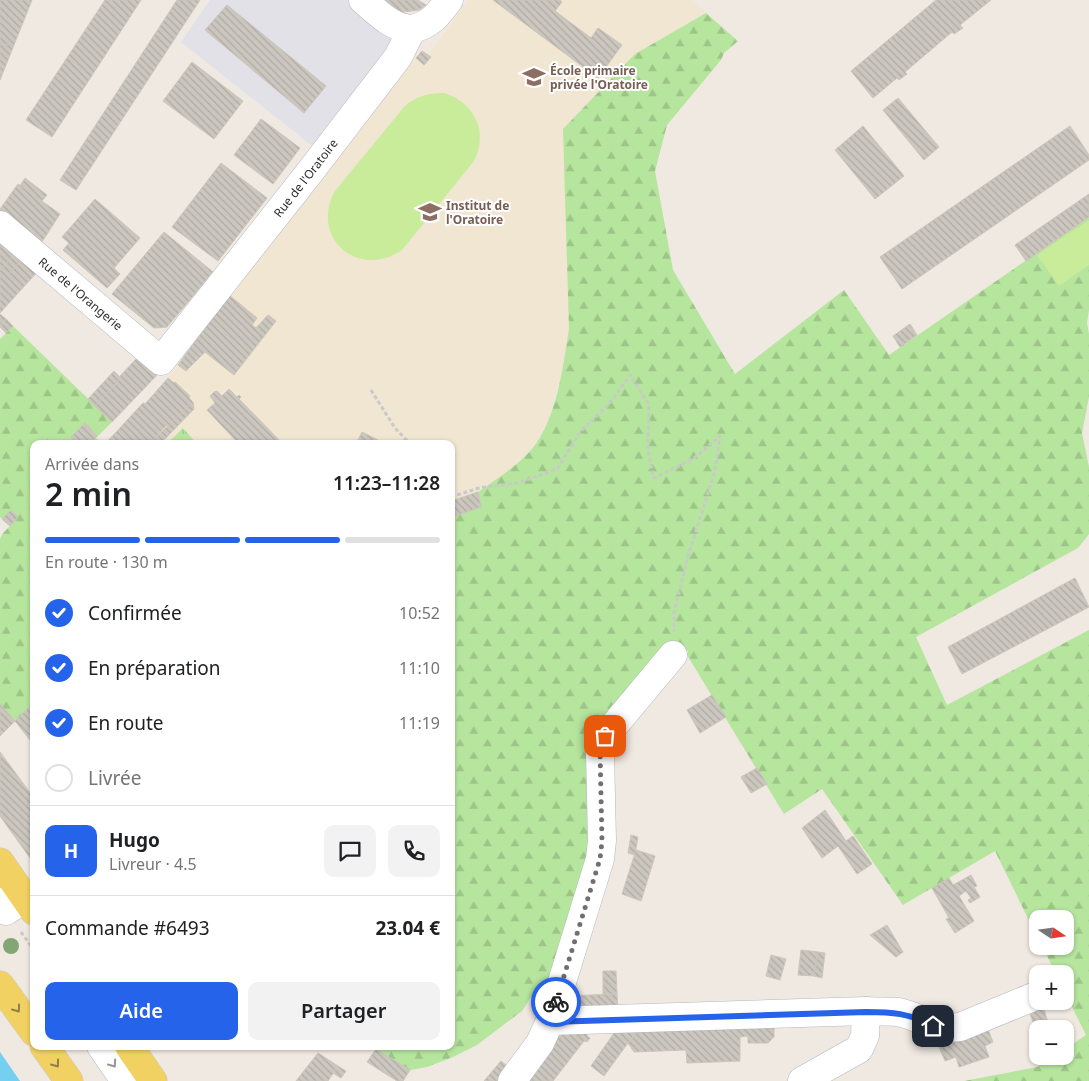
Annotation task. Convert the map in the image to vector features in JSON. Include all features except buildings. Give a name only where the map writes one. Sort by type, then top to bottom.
[{"type":"main road","points":[[0,862],[20,904]]},
{"type":"main road","points":[[0,985],[30,1026]]},
{"type":"main road","points":[[47,1050],[69,1081]]},
{"type":"main road","points":[[131,1050],[153,1081]]},
{"type":"street","points":[[362,0],[390,23],[412,29],[423,27],[432,21],[448,0]]},
{"type":"street","name":"Rue de l'Oratoire","points":[[161,361],[303,182],[387,72],[398,57],[412,29]]},
{"type":"street","name":"Rue de l'Orangerie","points":[[0,225],[161,361]]},
{"type":"street","points":[[512,1081],[540,1043],[550,1022],[600,859],[602,841],[600,751],[602,740],[674,655]]},
{"type":"street","points":[[550,1022],[897,1012],[919,1018],[933,1026],[947,1028],[960,1027],[1029,999]]},
{"type":"street","points":[[802,1081],[859,1049],[865,1036],[866,1012]]},
{"type":"street","points":[[104,1050],[125,1081]]},
{"type":"path","points":[[455,496],[478,488],[518,483],[557,469],[581,431],[609,404],[630,375],[649,405],[648,451],[654,478],[693,459],[720,436],[715,471],[688,556],[674,613],[674,655]]},
{"type":"path","points":[[371,390],[395,428],[406,440]]},
{"type":"shaded area","points":[[210,0],[347,0],[398,40],[316,149],[181,42]]},
{"type":"shaded area","name":"Institut de l'Oratoire","points":[[468,0],[691,0],[706,13],[635,54],[569,329],[564,362],[549,419],[532,448],[505,474],[478,491],[481,507],[455,516],[455,440],[109,440],[167,380],[229,295],[416,58],[422,51],[429,55]]},
{"type":"green space","points":[[706,13],[738,41],[724,53],[721,60],[667,125],[655,171],[673,270],[735,374],[844,290],[889,355],[1089,217],[1089,310],[1087,323],[1089,334],[1089,397],[1082,433],[1089,467],[1089,534],[1078,548],[916,637],[947,705],[1089,630],[1089,1081],[964,1081],[1040,1065],[1074,1065],[1074,1043],[1086,1035],[1074,1010],[1074,965],[1052,965],[1046,955],[1074,955],[1074,910],[1029,910],[1029,921],[995,851],[903,905],[822,789],[784,814],[687,655],[688,651],[670,646],[599,733],[595,836],[553,977],[533,994],[522,1011],[477,1045],[453,1057],[427,1067],[410,1070],[378,1050],[455,1050],[455,516],[481,507],[478,492],[513,467],[532,449],[541,437],[558,392],[569,329],[563,129],[635,54]]},
{"type":"green space","points":[[444,93],[455,97],[463,103],[476,120],[480,139],[474,161],[402,250],[386,258],[370,260],[355,257],[343,249],[333,238],[328,224],[329,208],[335,191],[404,107],[422,96]]},
{"type":"green space","points":[[1089,220],[1089,265],[1059,286],[1037,255]]},
{"type":"green space","points":[[13,326],[112,422],[96,438],[98,440],[30,440],[30,706],[15,721],[0,704],[0,539],[10,526],[0,517],[0,339]]},
{"type":"green space","points":[[183,428],[194,440],[171,440]]},
{"type":"water","points":[[0,1052],[20,1081],[0,1081]]},
{"type":"way so far","points":[[556,1002],[600,859],[602,841],[600,751],[602,740],[605,736]]},
{"type":"place","name":"École primaire privée l'Oratoire","points":[[534,77]]},
{"type":"place","name":"Institut de l'Oratoire","points":[[430,212]]},
{"type":"route","points":[[556,1002],[550,1022],[897,1012],[919,1018],[933,1026]]}]
